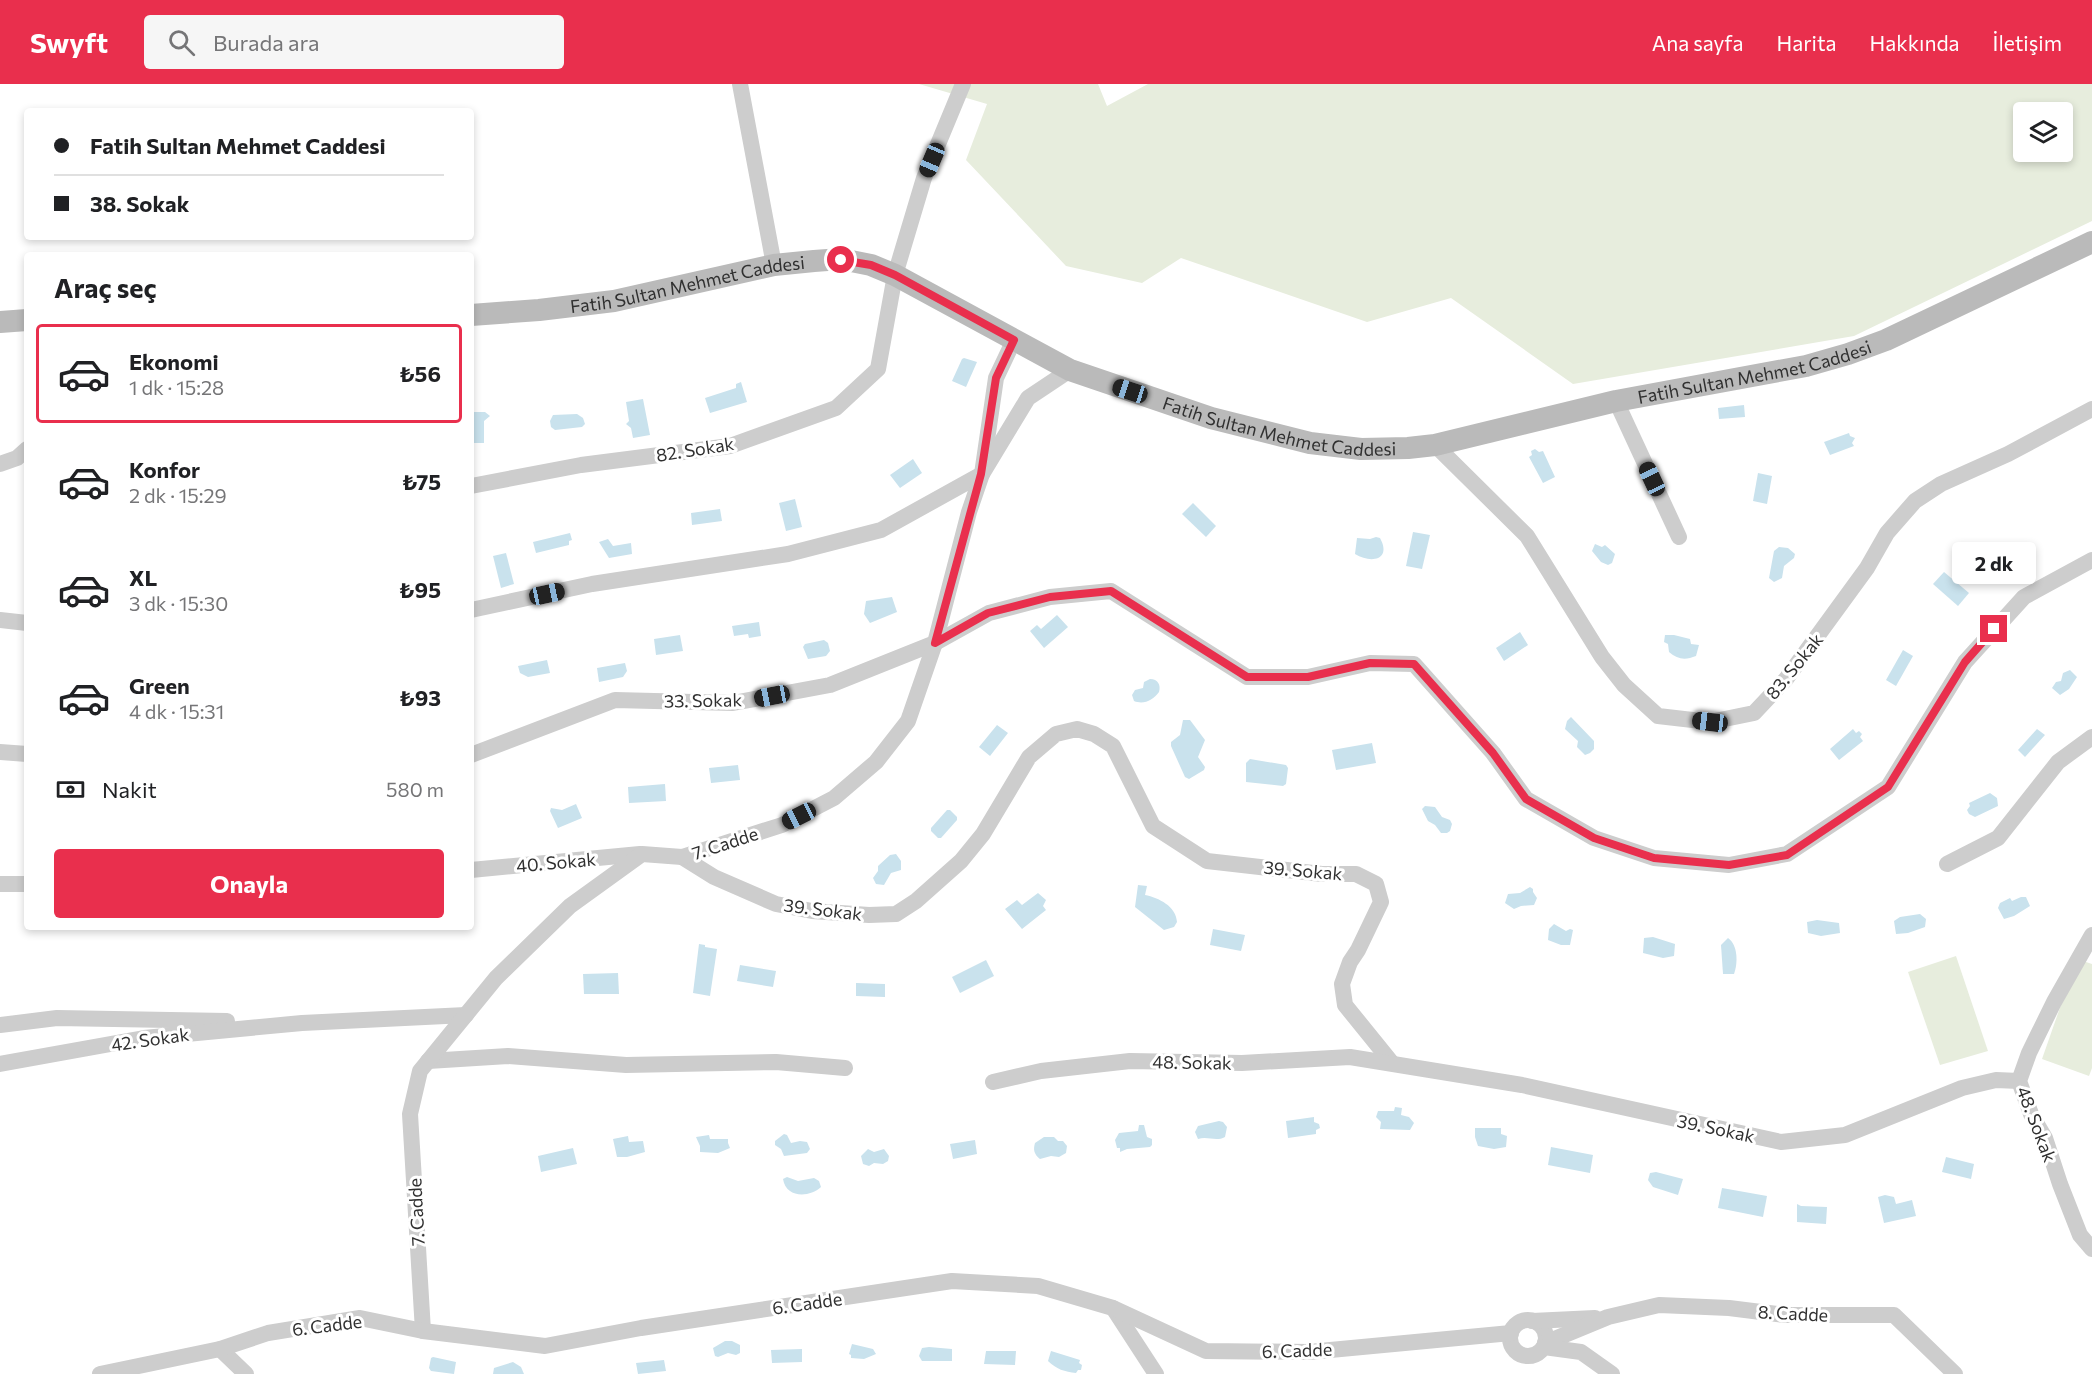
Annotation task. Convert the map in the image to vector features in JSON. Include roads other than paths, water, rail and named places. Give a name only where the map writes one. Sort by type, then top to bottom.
[{"type":"main road","name":"Fatih Sultan Mehmet Caddesi","points":[[474,315],[614,301],[774,265],[841,260],[871,265],[895,275],[1070,370],[1211,418],[1310,443],[1360,449],[1407,448],[1435,445],[1616,401],[1784,371],[1848,354],[1886,340],[2092,242]]},
{"type":"main road","points":[[0,322],[24,320]]},
{"type":"street","points":[[740,84],[774,265]]},
{"type":"street","name":"82. Sokak","points":[[474,485],[581,465],[730,446],[836,408],[878,369],[895,275],[924,178],[963,84]]},
{"type":"street","name":"7. Cadde","points":[[423,1330],[410,1114],[420,1071],[496,978],[570,906],[642,854],[682,857],[782,825],[834,798],[876,762],[908,721],[935,643],[981,474],[996,378],[1014,340]]},
{"type":"street","points":[[474,609],[591,584],[788,554],[881,530],[981,474],[1028,398],[1070,370]]},
{"type":"street","points":[[1616,401],[1679,537]]},
{"type":"street","name":"83. Sokak","points":[[1435,445],[1527,536],[1602,657],[1624,685],[1658,716],[1710,722],[1754,713],[1786,679],[1867,568],[1887,533],[1916,501],[1941,484],[2008,454],[2092,409]]},
{"type":"street","points":[[0,464],[17,458],[24,452]]},
{"type":"street","name":"33. Sokak","points":[[474,754],[615,700],[733,703],[830,685],[935,643],[988,613],[1050,597],[1111,591],[1247,677],[1308,677],[1370,663],[1414,664],[1493,753],[1526,799],[1594,838],[1654,858],[1729,865],[1787,855],[1888,787],[1965,662],[2024,597],[2092,560]]},
{"type":"street","points":[[0,620],[24,623]]},
{"type":"street","name":"39. Sokak","points":[[682,857],[714,877],[776,904],[812,911],[869,915],[896,914],[916,901],[961,861],[983,834],[1029,757],[1056,734],[1077,729],[1094,734],[1113,746],[1153,826],[1207,861],[1322,874],[1356,874],[1376,884],[1381,902],[1350,962],[1342,984],[1345,1005],[1392,1063],[1522,1085],[1781,1142],[1845,1135],[1962,1088],[1995,1080],[2019,1081]]},
{"type":"street","points":[[1947,864],[1998,838],[2058,762],[2092,737]]},
{"type":"street","points":[[0,752],[24,754]]},
{"type":"street","name":"40. Sokak","points":[[474,870],[642,854]]},
{"type":"street","points":[[0,884],[24,884]]},
{"type":"street","name":"48. Sokak","points":[[2092,935],[2075,961],[2049,1012],[2029,1053],[2019,1081],[2031,1114],[2045,1138],[2080,1236],[2092,1249]]},
{"type":"street","name":"42. Sokak","points":[[0,1064],[144,1038],[302,1023],[466,1015]]},
{"type":"street","name":"42. Sokak","points":[[0,1024],[57,1018],[302,1023]]},
{"type":"street","points":[[428,1061],[508,1056],[626,1065],[776,1062],[845,1068]]},
{"type":"street","name":"48. Sokak","points":[[993,1082],[1041,1071],[1130,1061],[1242,1063],[1350,1057],[1392,1063]]},
{"type":"street","name":"6. Cadde","points":[[100,1374],[220,1349],[268,1333],[360,1318],[423,1330],[545,1346],[641,1328],[952,1281],[1038,1286],[1113,1308],[1206,1351],[1309,1352],[1511,1334]]},
{"type":"street","name":"8. Cadde","points":[[1532,1321],[1608,1317],[1659,1305],[1729,1308],[1785,1315],[1894,1315],[1955,1374]]},
{"type":"street","points":[[1113,1308],[1156,1374]]},
{"type":"street","name":"8. Cadde","points":[[1545,1345],[1608,1317]]},
{"type":"street","points":[[1532,1321],[1543,1329],[1546,1336],[1545,1345],[1536,1354],[1524,1356],[1515,1350],[1510,1340],[1511,1334],[1519,1323],[1532,1321]]},
{"type":"street","points":[[1545,1345],[1581,1352],[1612,1374]]},
{"type":"street","points":[[220,1349],[246,1374]]},
{"type":"water","points":[[964,358],[977,362],[966,387],[952,381]]},
{"type":"water","points":[[741,382],[747,402],[710,413],[705,398],[736,388],[736,384]]},
{"type":"water","points":[[643,399],[650,435],[633,438],[631,428],[626,424],[629,421],[626,402]]},
{"type":"water","points":[[1744,405],[1745,417],[1719,419],[1718,408]]},
{"type":"water","points":[[474,412],[485,412],[490,416],[484,421],[484,443],[474,443]]},
{"type":"water","points":[[577,414],[583,418],[585,424],[582,427],[555,430],[551,427],[550,421],[553,415]]},
{"type":"water","points":[[1849,433],[1855,438],[1852,443],[1854,446],[1830,455],[1824,442]]},
{"type":"water","points":[[1535,449],[1539,452],[1543,451],[1555,477],[1543,483],[1529,457],[1532,455],[1531,451]]},
{"type":"water","points":[[913,459],[922,473],[900,488],[890,475]]},
{"type":"water","points":[[1758,473],[1772,476],[1767,504],[1753,501]]},
{"type":"water","points":[[795,499],[802,527],[786,531],[779,503]]},
{"type":"water","points":[[1193,503],[1216,526],[1206,537],[1182,514]]},
{"type":"water","points":[[720,509],[722,521],[692,525],[691,513]]},
{"type":"water","points":[[1413,532],[1430,535],[1422,569],[1406,566]]},
{"type":"water","points":[[570,533],[572,540],[569,541],[569,545],[536,553],[533,542]]},
{"type":"water","points":[[1357,538],[1380,538],[1383,545],[1382,555],[1378,558],[1367,559],[1355,554]]},
{"type":"water","points":[[608,539],[613,546],[631,543],[632,554],[609,558],[599,542]]},
{"type":"water","points":[[1595,544],[1602,547],[1605,545],[1615,554],[1612,563],[1608,565],[1601,562],[1592,551]]},
{"type":"water","points":[[1779,547],[1788,548],[1795,554],[1794,558],[1784,566],[1782,578],[1774,582],[1769,578],[1774,551]]},
{"type":"water","points":[[506,553],[514,584],[501,588],[493,556]]},
{"type":"water","points":[[1944,572],[1969,593],[1958,606],[1933,584]]},
{"type":"water","points":[[892,597],[897,612],[870,623],[864,614],[866,601]]},
{"type":"water","points":[[1057,615],[1068,627],[1044,648],[1030,631],[1037,625],[1041,629]]},
{"type":"water","points":[[759,622],[761,636],[749,638],[748,634],[734,636],[732,626]]},
{"type":"water","points":[[1520,632],[1528,645],[1504,661],[1496,648]]},
{"type":"water","points":[[680,635],[683,651],[656,655],[654,639]]},
{"type":"water","points":[[1665,635],[1690,639],[1691,644],[1699,645],[1696,656],[1682,658],[1672,655],[1668,644],[1664,642]]},
{"type":"water","points":[[824,640],[828,643],[830,651],[826,656],[808,659],[803,647],[805,644]]},
{"type":"water","points":[[1903,650],[1913,656],[1896,686],[1886,680]]},
{"type":"water","points":[[547,660],[550,673],[528,677],[520,673],[518,666]]},
{"type":"water","points":[[625,663],[627,671],[623,677],[599,682],[597,668]]},
{"type":"water","points":[[2070,670],[2077,677],[2069,689],[2060,695],[2052,688],[2056,682],[2061,681],[2063,673]]},
{"type":"water","points":[[1150,679],[1158,683],[1159,692],[1148,701],[1134,701],[1132,695],[1135,690],[1143,688],[1144,682]]},
{"type":"water","points":[[1571,717],[1594,741],[1594,749],[1590,753],[1585,755],[1577,747],[1578,741],[1565,729]]},
{"type":"water","points":[[1183,720],[1190,720],[1205,740],[1198,757],[1205,767],[1204,770],[1189,779],[1185,777],[1171,746],[1171,742],[1180,735]]},
{"type":"water","points":[[997,725],[1008,733],[990,756],[979,747]]},
{"type":"water","points":[[1853,729],[1856,733],[1859,731],[1862,734],[1860,737],[1863,741],[1839,760],[1830,749]]},
{"type":"water","points":[[2037,729],[2045,735],[2025,757],[2018,750]]},
{"type":"water","points":[[1372,743],[1376,763],[1336,770],[1332,750]]},
{"type":"water","points":[[1250,759],[1286,765],[1288,768],[1286,784],[1283,786],[1246,782],[1246,763]]},
{"type":"water","points":[[738,765],[740,780],[711,783],[709,768]]},
{"type":"water","points":[[665,784],[666,801],[629,803],[628,787]]},
{"type":"water","points":[[1990,793],[1997,798],[1998,806],[1975,817],[1969,814],[1967,810],[1969,803]]},
{"type":"water","points":[[576,804],[582,818],[558,828],[550,811],[551,808],[562,810]]},
{"type":"water","points":[[1425,806],[1435,807],[1442,817],[1450,820],[1452,824],[1450,831],[1441,833],[1435,825],[1428,821],[1422,809]]},
{"type":"water","points":[[947,810],[957,817],[957,820],[941,838],[938,838],[931,828]]},
{"type":"water","points":[[896,854],[901,861],[901,870],[891,873],[884,885],[876,884],[873,878],[878,871],[878,866],[890,855]]},
{"type":"water","points":[[1138,885],[1147,886],[1145,895],[1156,898],[1174,911],[1177,922],[1174,927],[1164,930],[1135,907]]},
{"type":"water","points":[[1530,887],[1537,898],[1534,905],[1514,909],[1505,903],[1508,894],[1520,893]]},
{"type":"water","points":[[1038,893],[1046,900],[1043,906],[1046,910],[1022,929],[1005,909],[1017,900],[1022,905]]},
{"type":"water","points":[[2026,897],[2030,906],[2004,919],[1998,908],[2000,903],[2010,898],[2012,901]]},
{"type":"water","points":[[1920,914],[1926,919],[1925,927],[1908,933],[1896,934],[1894,921],[1900,917]]},
{"type":"water","points":[[1817,920],[1839,923],[1840,933],[1821,936],[1808,933],[1807,922]]},
{"type":"water","points":[[1554,924],[1566,931],[1573,930],[1570,945],[1561,945],[1548,940],[1549,929]]},
{"type":"water","points":[[1213,929],[1245,935],[1241,951],[1210,945]]},
{"type":"water","points":[[1653,937],[1675,944],[1674,956],[1663,958],[1643,953],[1644,938]]},
{"type":"water","points":[[1728,938],[1734,945],[1736,954],[1734,974],[1723,974],[1721,945]]},
{"type":"water","points":[[699,944],[717,949],[710,996],[693,993]]},
{"type":"water","points":[[986,960],[994,976],[960,993],[952,977]]},
{"type":"water","points":[[740,965],[776,971],[773,987],[737,981]]},
{"type":"water","points":[[618,973],[619,994],[584,994],[583,974]]},
{"type":"water","points":[[856,983],[885,984],[885,997],[856,996]]},
{"type":"water","points":[[1395,1107],[1402,1108],[1401,1115],[1409,1117],[1414,1123],[1410,1130],[1380,1129],[1381,1122],[1376,1117],[1378,1111],[1394,1111]]},
{"type":"water","points":[[1314,1117],[1314,1122],[1319,1124],[1320,1128],[1316,1130],[1316,1134],[1288,1138],[1286,1121]]},
{"type":"water","points":[[1219,1121],[1227,1127],[1225,1137],[1198,1139],[1195,1132],[1198,1126]]},
{"type":"water","points":[[1139,1125],[1144,1125],[1147,1137],[1152,1139],[1152,1145],[1120,1152],[1115,1140],[1119,1133],[1138,1131]]},
{"type":"water","points":[[1475,1128],[1501,1128],[1501,1134],[1507,1136],[1506,1147],[1494,1149],[1478,1146]]},
{"type":"water","points":[[784,1134],[791,1143],[807,1142],[810,1149],[807,1153],[784,1156],[781,1149],[775,1145],[775,1141]]},
{"type":"water","points":[[709,1135],[710,1139],[728,1139],[730,1148],[718,1153],[700,1152],[696,1137]]},
{"type":"water","points":[[628,1136],[629,1142],[643,1141],[645,1152],[617,1157],[613,1139]]},
{"type":"water","points":[[1044,1137],[1054,1137],[1058,1141],[1063,1141],[1067,1146],[1066,1153],[1059,1157],[1051,1156],[1040,1159],[1035,1154],[1034,1145]]},
{"type":"water","points":[[975,1140],[977,1154],[953,1159],[950,1144]]},
{"type":"water","points":[[1551,1147],[1593,1155],[1590,1173],[1548,1165]]},
{"type":"water","points":[[573,1148],[577,1164],[541,1172],[538,1156]]},
{"type":"water","points":[[868,1149],[874,1152],[884,1149],[889,1156],[888,1161],[869,1166],[863,1164],[861,1156]]},
{"type":"water","points":[[1946,1157],[1974,1164],[1971,1179],[1942,1172]]},
{"type":"water","points":[[1656,1172],[1683,1179],[1678,1195],[1653,1187],[1648,1180],[1650,1173]]},
{"type":"water","points":[[787,1177],[798,1181],[814,1178],[819,1181],[821,1187],[810,1193],[793,1193],[785,1185],[783,1179]]},
{"type":"water","points":[[1722,1188],[1767,1196],[1763,1217],[1718,1208]]},
{"type":"water","points":[[1885,1195],[1894,1197],[1896,1204],[1912,1200],[1916,1216],[1884,1223],[1878,1197]]},
{"type":"water","points":[[1797,1204],[1827,1207],[1826,1224],[1797,1222]]},
{"type":"water","points":[[725,1341],[732,1341],[740,1345],[740,1353],[715,1356],[713,1348]]},
{"type":"water","points":[[852,1344],[873,1349],[876,1354],[864,1359],[851,1358],[849,1354]]},
{"type":"water","points":[[922,1348],[952,1349],[952,1361],[922,1361],[919,1356]]},
{"type":"water","points":[[802,1349],[802,1362],[772,1363],[771,1350]]},
{"type":"water","points":[[986,1351],[1016,1351],[1015,1365],[984,1364]]},
{"type":"water","points":[[1051,1351],[1080,1360],[1081,1370],[1072,1373],[1054,1366],[1048,1361]]},
{"type":"water","points":[[433,1357],[456,1362],[454,1374],[431,1371],[429,1368]]},
{"type":"water","points":[[664,1360],[666,1371],[638,1374],[636,1363]]},
{"type":"water","points":[[513,1362],[521,1367],[524,1374],[493,1374],[494,1368]]}]
